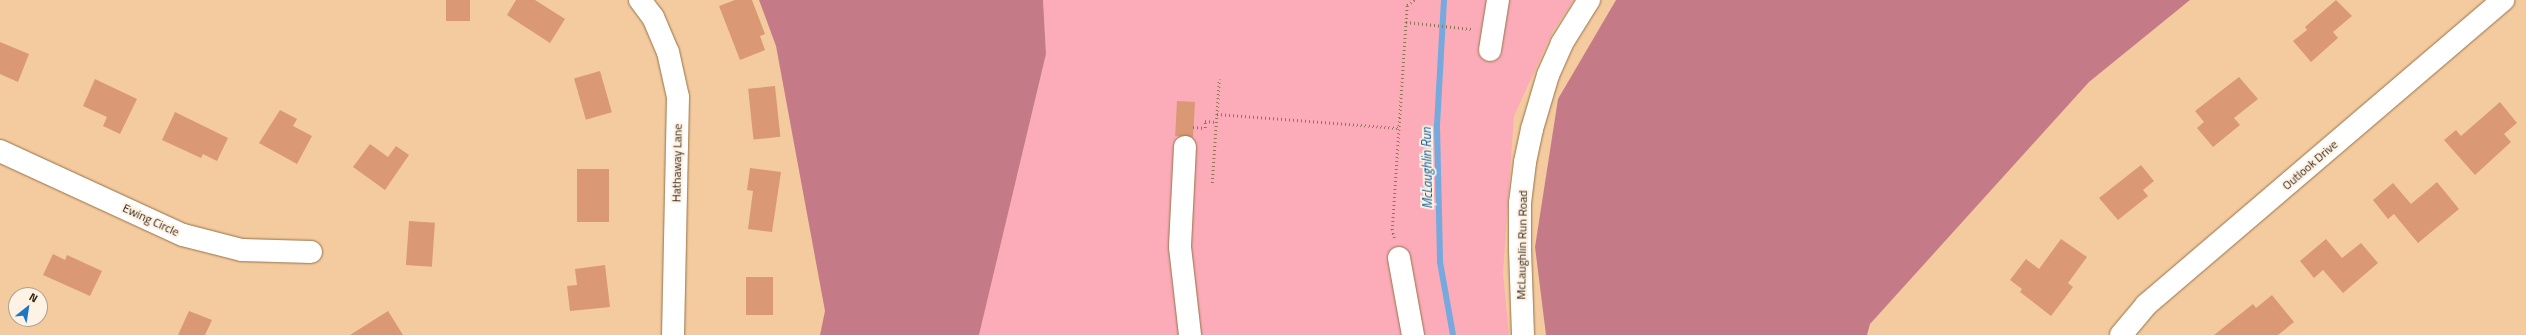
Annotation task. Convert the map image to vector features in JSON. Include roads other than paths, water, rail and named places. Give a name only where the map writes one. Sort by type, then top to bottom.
[{"type":"street","name":"Hathaway Lane","points":[[640,0],[653,17],[668,52],[678,97],[673,335]]},
{"type":"street","points":[[1490,50],[1498,0]]},
{"type":"street","name":"McLaughlin Run Road","points":[[1523,335],[1520,203],[1525,162],[1532,129],[1548,75],[1562,43],[1589,0]]},
{"type":"street","name":"Outlook Drive","points":[[2121,335],[2146,305],[2503,0]]},
{"type":"street","points":[[1187,137],[1180,247],[1190,335]]},
{"type":"street","name":"Ewing Circle","points":[[0,151],[183,235],[242,250],[311,252]]},
{"type":"street","points":[[1399,258],[1413,335]]},
{"type":"waterway","name":"McLaughlin Run","points":[[1444,0],[1437,126],[1440,262],[1453,335]]}]
